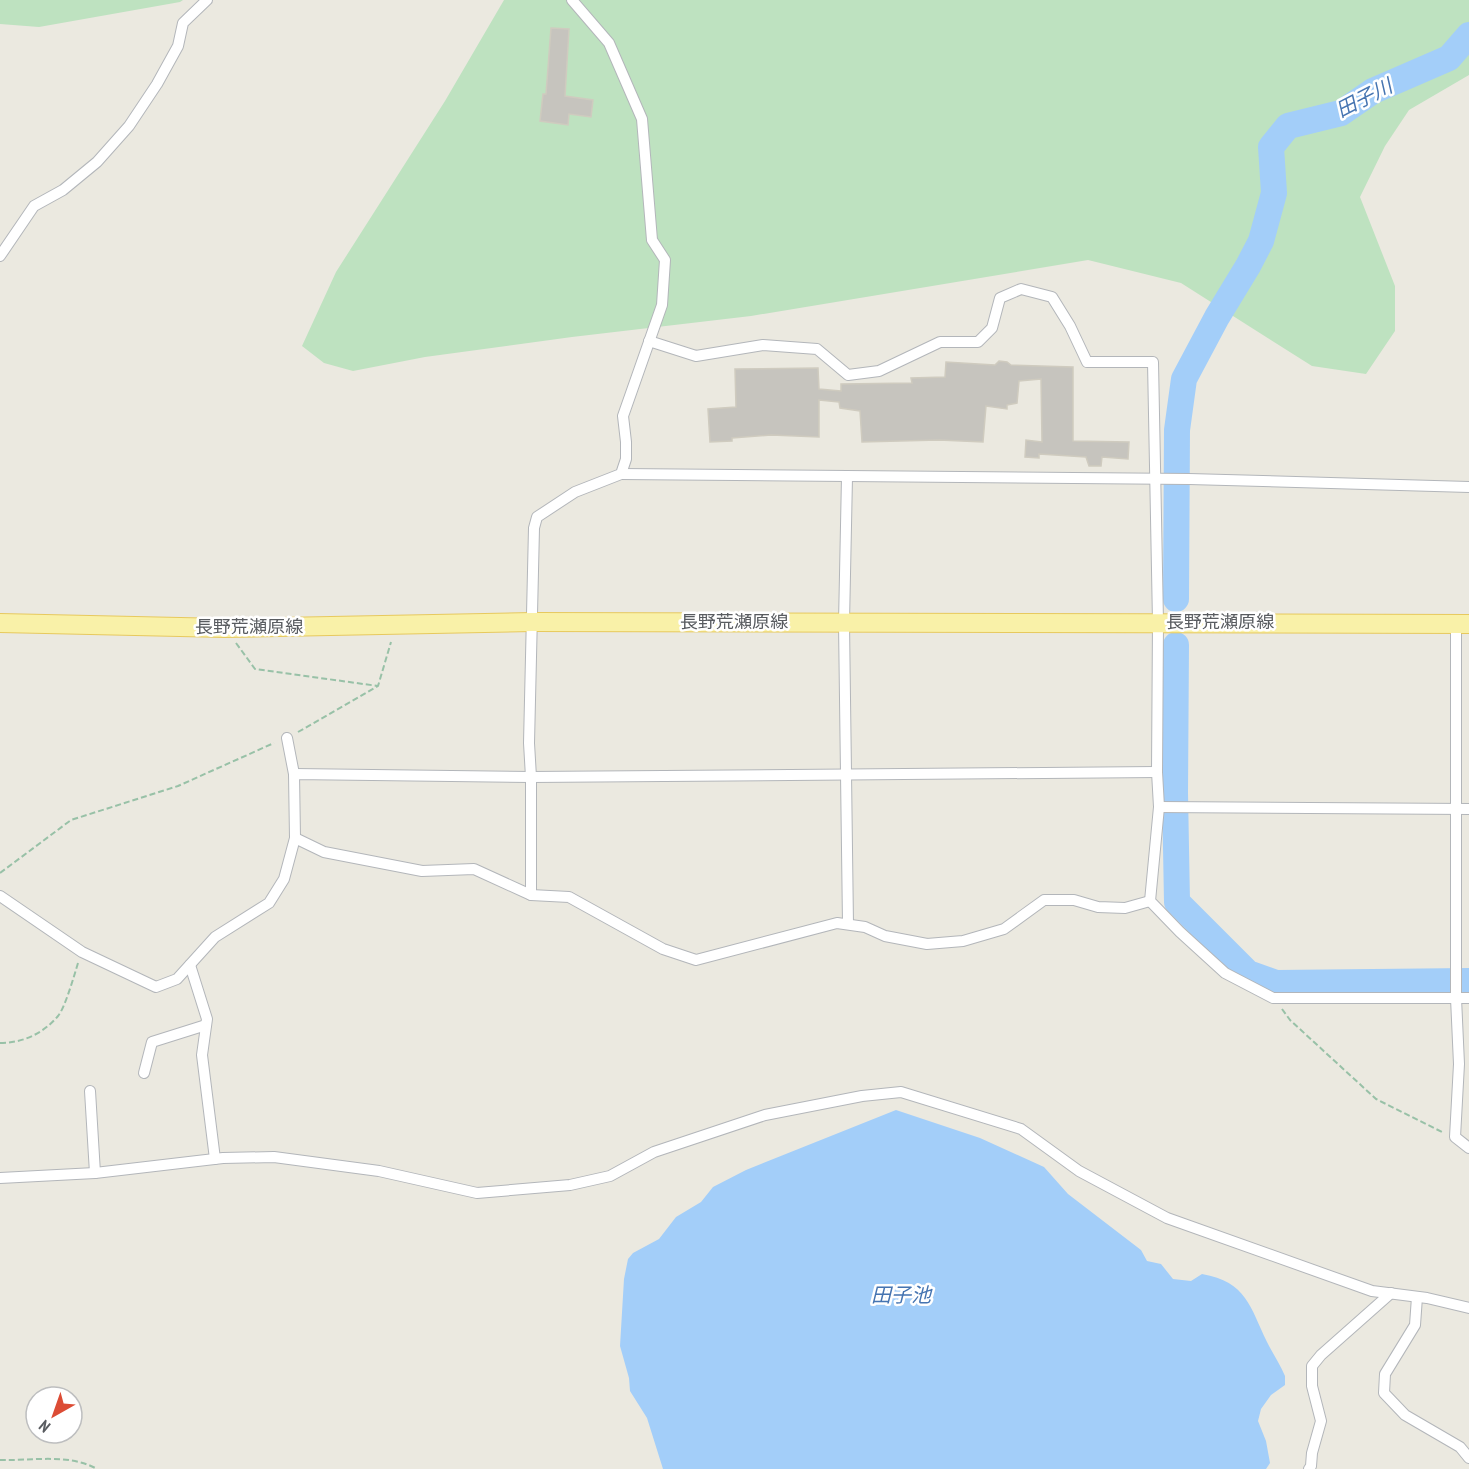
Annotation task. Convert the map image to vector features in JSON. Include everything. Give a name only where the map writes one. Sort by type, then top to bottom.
[{"type":"main road","name":"長野荒瀬原線","points":[[0,623],[225,628],[532,622],[1462,624]]},
{"type":"street","points":[[0,256],[34,206],[63,190],[97,162],[129,126],[157,84],[178,46],[183,23],[207,0]]},
{"type":"street","points":[[572,0],[609,43],[642,119],[652,240],[665,260],[662,305],[622,416],[626,459],[621,474]]},
{"type":"street","points":[[650,341],[696,356],[763,345],[817,349],[848,375],[879,371],[940,342],[978,342],[992,328],[1000,298],[1021,289],[1052,297],[1070,326],[1087,362],[1153,362],[1160,479],[1156,772],[1163,807],[1150,901]]},
{"type":"street","points":[[531,895],[529,743],[534,528],[537,517],[575,492],[621,474],[1189,479],[1469,487]]},
{"type":"street","points":[[847,477],[844,622],[848,924]]},
{"type":"street","points":[[1462,624],[1456,809],[1459,1064],[1455,1137],[1469,1148]]},
{"type":"street","points":[[0,896],[82,952],[156,987],[177,979],[215,938],[269,903],[284,879],[295,838],[294,774],[286,738]]},
{"type":"street","points":[[294,774],[531,777],[1156,772]]},
{"type":"street","points":[[1163,807],[1469,809]]},
{"type":"street","points":[[295,838],[324,852],[422,871],[474,869],[531,895],[569,897],[663,949],[696,960],[837,923],[866,927],[885,936],[927,944],[963,941],[1004,929],[1044,900],[1074,900],[1098,907],[1125,908],[1150,901]]},
{"type":"street","points":[[1150,901],[1225,973],[1273,998],[1457,994],[1469,998]]},
{"type":"street","points":[[190,965],[207,1019],[202,1055],[215,1159]]},
{"type":"street","points":[[144,1073],[152,1042],[206,1025]]},
{"type":"street","points":[[90,1091],[94,1173]]},
{"type":"street","points":[[0,1178],[94,1173],[215,1159],[274,1157],[379,1171],[477,1193],[570,1185],[610,1176],[654,1152],[765,1116],[862,1096],[901,1092],[1021,1129],[1079,1172],[1167,1218],[1372,1290],[1469,1308]]},
{"type":"street","points":[[1309,1469],[1322,1421],[1312,1386],[1312,1366],[1321,1355],[1391,1293]]},
{"type":"street","points":[[1417,1297],[1415,1325],[1385,1374],[1384,1393],[1405,1415],[1460,1447],[1469,1458]]},
{"type":"path","points":[[0,873],[71,820],[178,786],[286,738],[378,686],[397,624]]},
{"type":"path","points":[[225,628],[255,669],[378,686]]},
{"type":"path","points":[[0,1043],[17,1043],[34,1036],[59,1016],[82,952]]},
{"type":"path","points":[[1273,998],[1290,1020],[1376,1099],[1459,1140]]},
{"type":"path","points":[[0,1460],[66,1460],[97,1469]]},
{"type":"green space","points":[[0,0],[183,0],[39,27],[0,24]]},
{"type":"green space","points":[[504,0],[1469,0],[1469,75],[1409,110],[1385,146],[1360,197],[1395,286],[1395,331],[1366,374],[1312,366],[1181,283],[1088,260],[751,316],[425,357],[353,371],[324,363],[302,346],[336,272],[445,101]]},
{"type":"water","name":"田子池","points":[[896,1110],[980,1138],[1044,1167],[1068,1194],[1141,1250],[1147,1261],[1161,1264],[1173,1279],[1191,1281],[1202,1274],[1229,1283],[1238,1290],[1251,1307],[1285,1376],[1285,1385],[1271,1395],[1261,1409],[1258,1421],[1266,1441],[1270,1463],[1266,1469],[663,1469],[647,1418],[630,1391],[629,1378],[620,1346],[624,1279],[628,1259],[633,1253],[659,1239],[676,1217],[701,1202],[713,1187],[746,1170]]},
{"type":"building","points":[[551,28],[569,29],[565,96],[593,100],[591,117],[569,114],[568,125],[540,121],[543,94],[546,94]]},
{"type":"building","points":[[999,361],[1011,365],[1073,367],[1073,441],[1129,442],[1128,459],[1102,457],[1101,466],[1089,466],[1086,457],[1039,454],[1039,458],[1025,457],[1026,440],[1042,442],[1041,379],[1019,381],[1017,403],[1007,405],[1007,409],[986,406],[983,442],[939,440],[862,442],[860,411],[840,408],[839,402],[819,400],[819,437],[771,435],[710,442],[708,409],[736,407],[735,369],[818,368],[819,389],[841,391],[841,384],[912,383],[911,378],[945,377],[946,362],[995,365]]},
{"type":"waterway","name":"田子川","points":[[1176,599],[1177,430],[1184,379],[1261,241],[1274,193],[1271,147],[1288,126],[1341,113],[1373,91],[1449,58],[1469,35]]},
{"type":"waterway","points":[[1176,645],[1177,902],[1248,973],[1276,983],[1469,981]]}]
